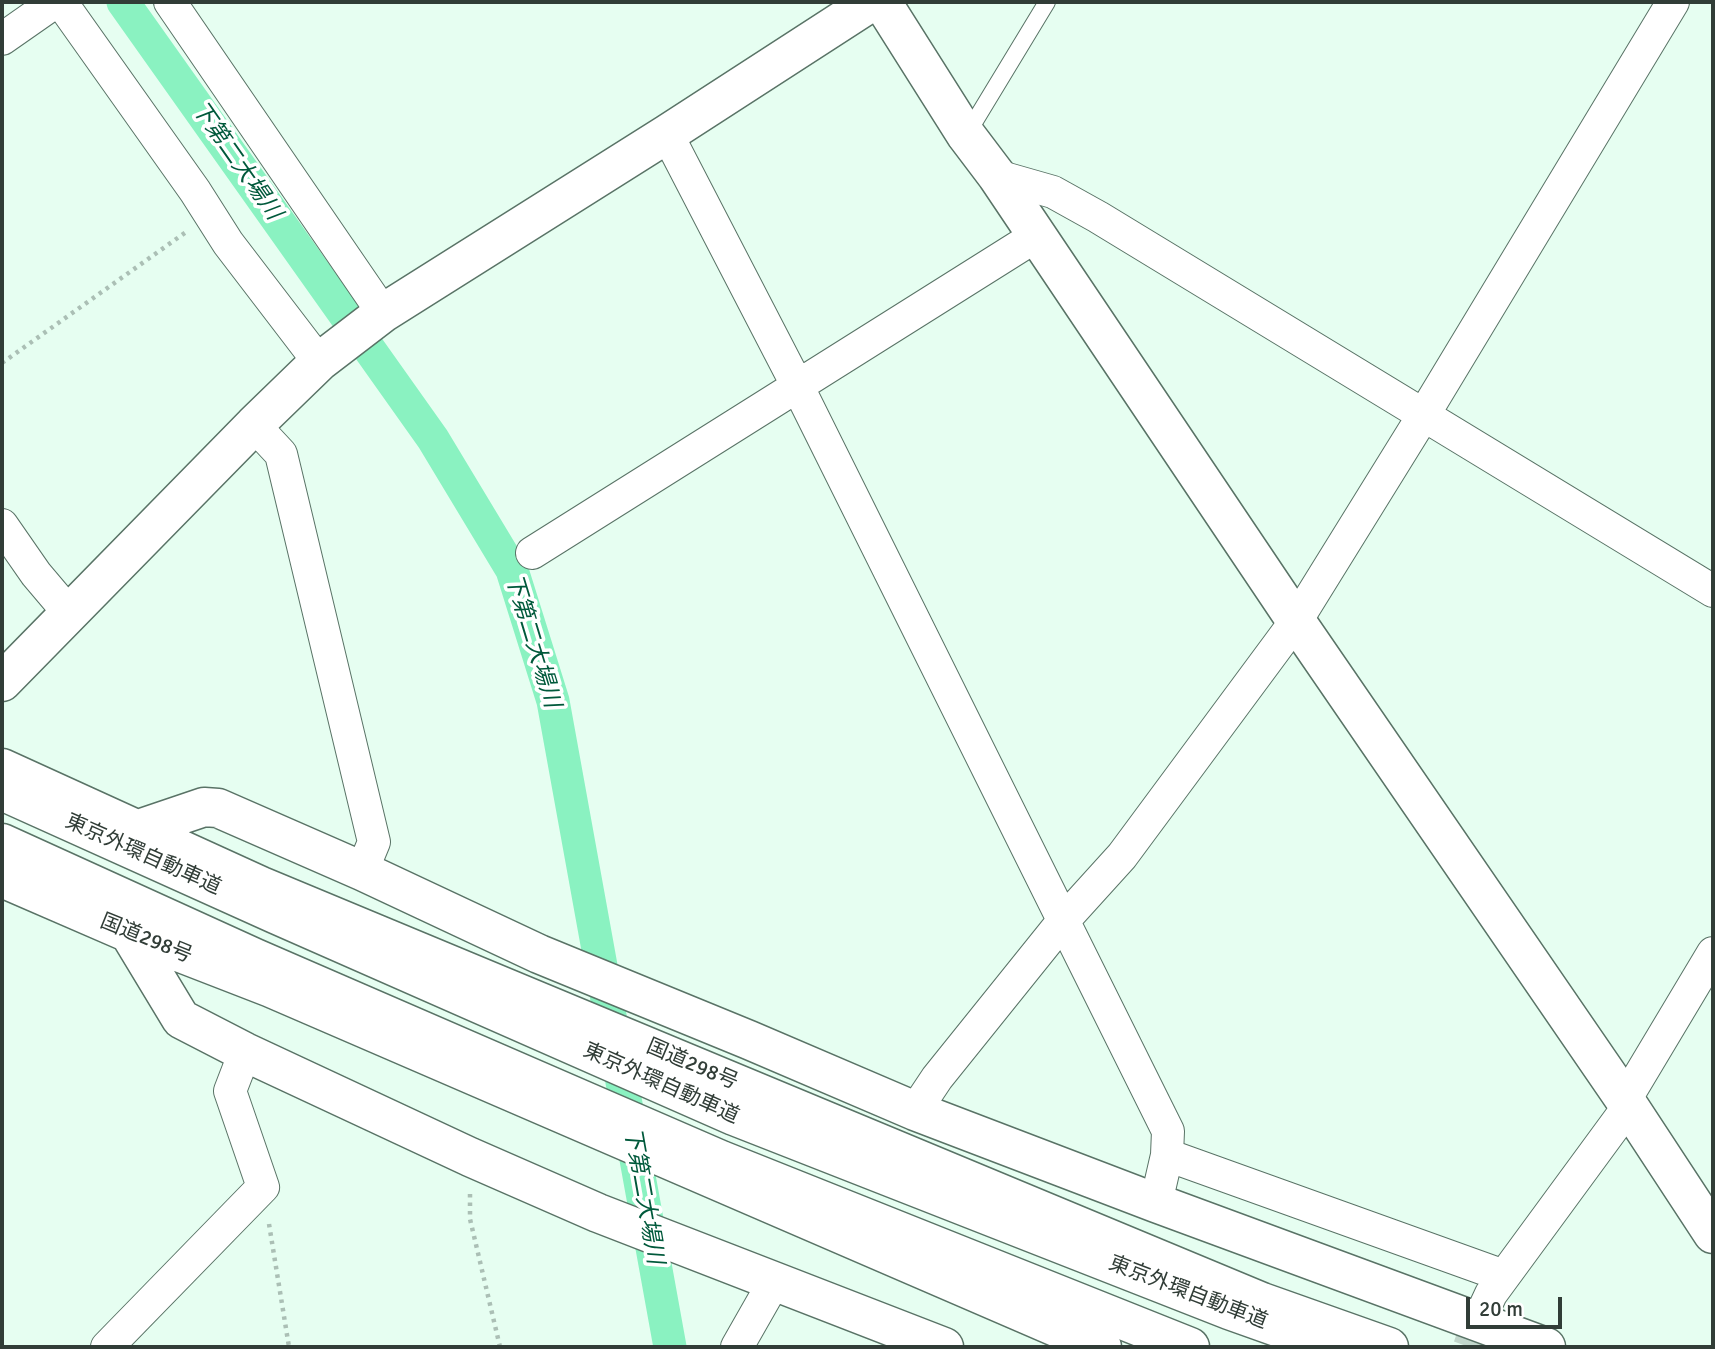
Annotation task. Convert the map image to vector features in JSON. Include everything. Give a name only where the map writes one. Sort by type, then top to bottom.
[{"type":"main road","points":[[2,682],[319,362],[383,313],[871,2]]},
{"type":"main road","points":[[882,2],[966,135],[997,176],[1296,621],[1627,1103],[1713,1234]]},
{"type":"main road","name":"国道298号","points":[[2,768],[261,886],[1262,1302],[1389,1347]]},
{"type":"main road","name":"東京外環自動車道","points":[[2,791],[734,1116],[1229,1310],[1333,1347]]},
{"type":"main road","points":[[139,829],[204,807],[218,808],[362,871],[539,954],[915,1111],[1546,1347]]},
{"type":"main road","points":[[2,843],[268,963],[721,1160],[1190,1347]]},
{"type":"main road","name":"国道298号","points":[[2,878],[129,933],[271,988],[1102,1347]]},
{"type":"main road","points":[[129,933],[181,1019],[245,1052],[470,1157],[598,1213],[944,1347]]},
{"type":"street","points":[[2,39],[55,2]]},
{"type":"street","points":[[61,2],[228,243],[319,362]]},
{"type":"street","points":[[170,2],[383,313]]},
{"type":"street","points":[[915,1111],[937,1078],[1064,920],[1122,856],[1296,621],[1672,2]]},
{"type":"street","points":[[667,134],[798,387],[1168,1131],[1167,1155],[1156,1203]]},
{"type":"street","points":[[997,176],[1053,191],[1098,216],[1713,591]]},
{"type":"street","points":[[532,553],[1037,236]]},
{"type":"street","points":[[254,425],[281,454],[374,842],[362,871]]},
{"type":"street","points":[[2,525],[36,574],[69,613]]},
{"type":"street","points":[[1478,1322],[1491,1294],[1627,1103],[1713,953]]},
{"type":"street","points":[[107,1347],[263,1187],[230,1091],[245,1052]]},
{"type":"street","points":[[1167,1155],[1504,1276]]},
{"type":"street","points":[[737,1347],[774,1282]]},
{"type":"lane","points":[[966,135],[1047,2]]},
{"type":"path","points":[[2,363],[211,215]]},
{"type":"path","points":[[470,1157],[470,1219],[500,1347]]},
{"type":"path","points":[[263,1187],[289,1347]]},
{"type":"waterway","name":"下第二大場川","points":[[123,2],[433,439],[512,570],[553,701],[670,1347]]},
{"type":"tunnel","points":[[1469,1347],[1478,1322]]}]
